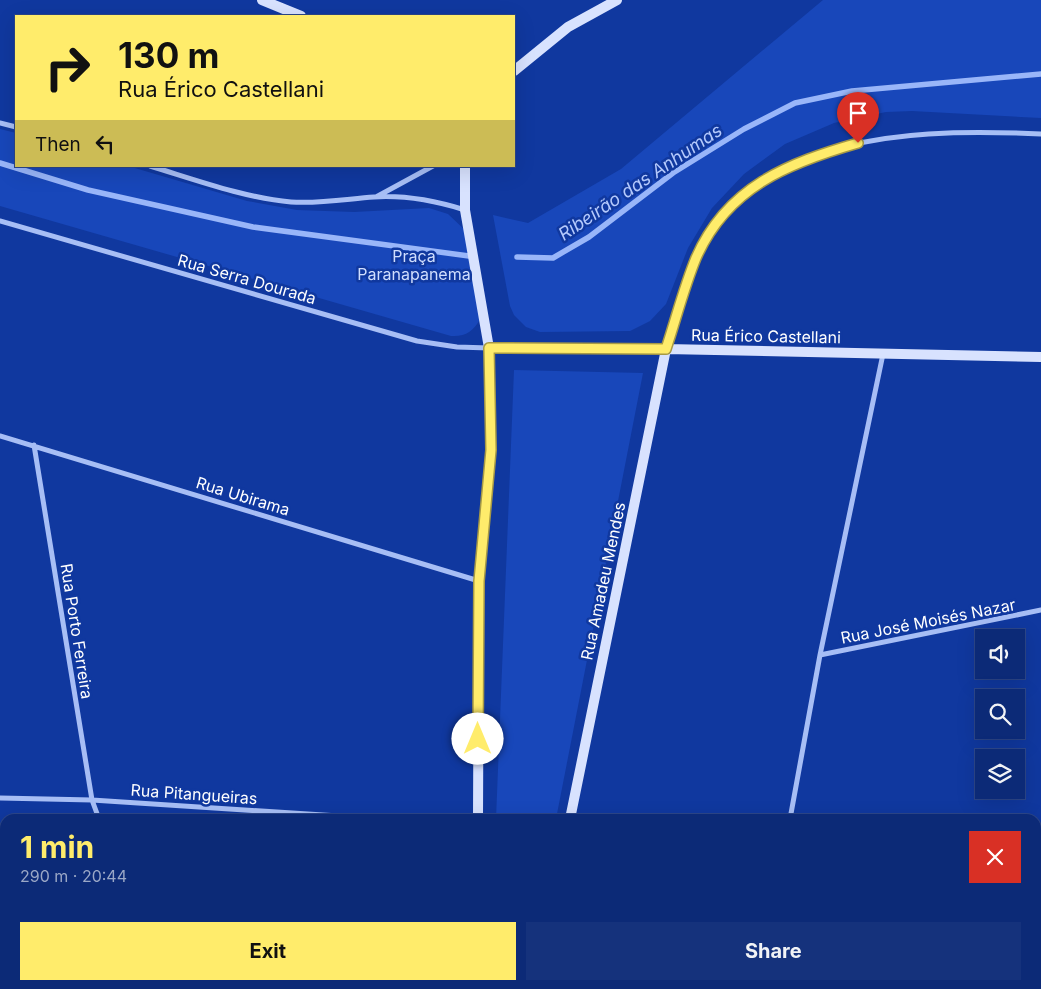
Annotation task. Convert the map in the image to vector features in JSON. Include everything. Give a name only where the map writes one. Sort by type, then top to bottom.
[{"type":"street","points":[[262,0],[299,15]]},
{"type":"street","points":[[515,70],[568,28],[617,0]]},
{"type":"street","points":[[0,123],[15,128]]},
{"type":"street","points":[[666,349],[696,258],[712,230],[730,206],[754,185],[770,175],[817,154],[858,143],[931,134],[1041,134]]},
{"type":"street","points":[[153,167],[227,189],[290,202],[341,201],[376,197],[433,201],[465,210]]},
{"type":"street","points":[[376,197],[431,167]]},
{"type":"street","points":[[465,167],[465,210],[489,348],[491,450],[479,581],[478,814]]},
{"type":"street","name":"Rua Serra Dourada","points":[[0,221],[418,341],[457,348],[489,348]]},
{"type":"street","name":"Rua Érico Castellani","points":[[489,348],[666,349],[1041,358]]},
{"type":"street","name":"Rua Amadeu Mendes","points":[[571,814],[666,349]]},
{"type":"street","points":[[791,814],[820,655],[883,354]]},
{"type":"street","name":"Rua Ubirama","points":[[0,436],[479,581]]},
{"type":"street","name":"Rua Porto Ferreira","points":[[34,445],[92,800],[98,814]]},
{"type":"street","name":"Rua José Moisés Nazar","points":[[820,655],[1041,610]]},
{"type":"street","name":"Rua Pitangueiras","points":[[0,798],[92,800],[309,814]]},
{"type":"green space","points":[[823,0],[1041,0],[1041,118],[912,111],[886,112],[834,123],[785,144],[744,174],[712,208],[688,248],[666,304],[650,321],[630,331],[540,332],[526,327],[514,315],[510,306],[493,215],[528,223],[621,169]]},
{"type":"green space","name":"Praça Paranapanema","points":[[0,129],[15,133],[15,167],[131,167],[247,201],[297,210],[354,212],[429,208],[448,214],[467,232],[480,319],[475,327],[468,332],[451,336],[0,206]]},
{"type":"green space","points":[[514,370],[643,373],[557,814],[496,814]]},
{"type":"waterway","name":"Ribeirão das Anhumas","points":[[517,257],[553,258],[589,237],[673,173],[744,129],[795,103],[852,91],[1041,74]]},
{"type":"waterway","name":"Ribeirão das Anhumas","points":[[0,163],[88,190],[253,227],[469,256]]},
{"type":"route","points":[[478,739],[479,581],[491,450],[489,348],[666,349],[696,258],[712,230],[730,206],[754,185],[779,171],[817,154],[858,143]]}]
